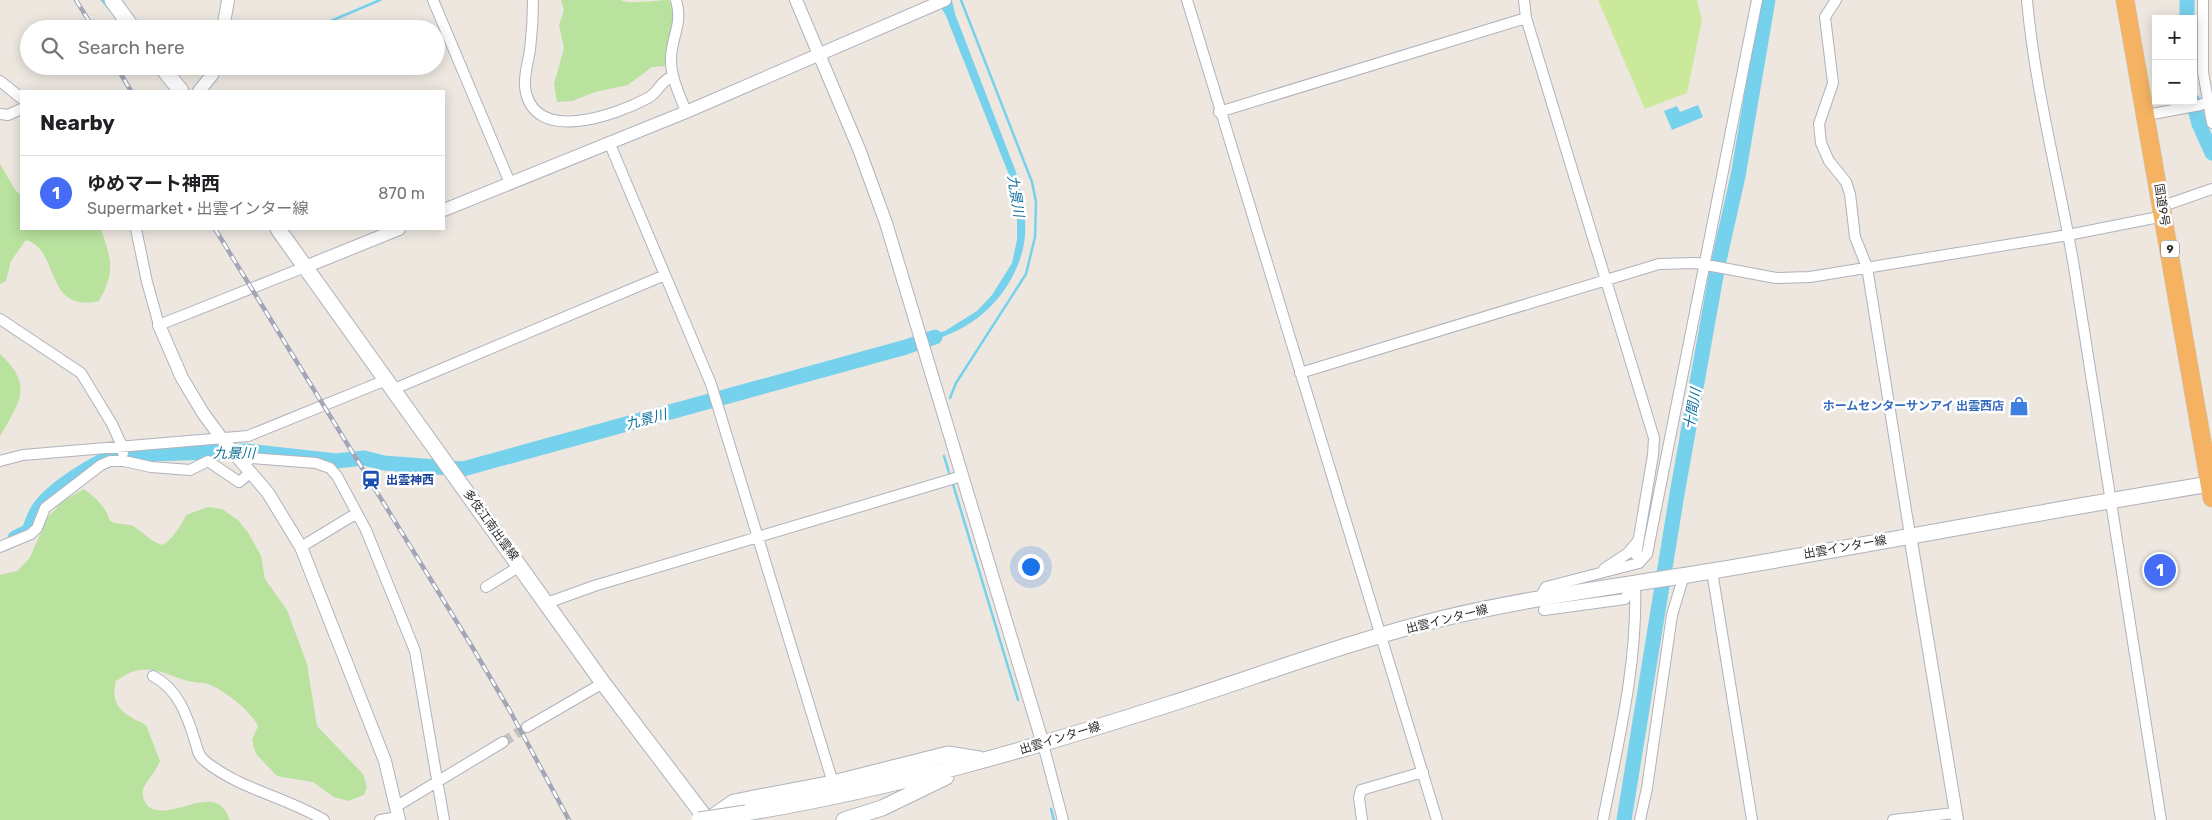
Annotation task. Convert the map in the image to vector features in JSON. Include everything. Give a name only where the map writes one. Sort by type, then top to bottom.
[{"type":"highway","name":"国道9号","points":[[2125,0],[2147,115],[2211,488]]},
{"type":"main road","points":[[112,0],[126,20]]},
{"type":"main road","points":[[168,75],[180,90]]},
{"type":"main road","name":"多伎江南出雲線","points":[[279,230],[603,683],[707,820]]},
{"type":"main road","name":"出雲インター線","points":[[699,820],[820,800],[978,762],[1043,744],[1381,636],[1492,608],[1635,586],[1681,576],[2112,500],[2211,488]]},
{"type":"main road","points":[[707,820],[734,802],[833,783],[948,754],[978,762]]},
{"type":"main road","points":[[844,820],[882,808],[978,762]]},
{"type":"street","points":[[225,20],[228,0]]},
{"type":"street","points":[[433,0],[441,20]]},
{"type":"street","points":[[533,0],[525,87],[530,103],[542,116],[570,123],[610,114],[648,98],[665,80],[673,76]]},
{"type":"street","points":[[676,0],[679,23],[671,59],[673,76],[686,112]]},
{"type":"street","points":[[796,0],[873,188],[1043,744],[1063,820]]},
{"type":"street","points":[[1187,0],[1437,820]]},
{"type":"street","points":[[1524,0],[1526,18],[1654,438],[1653,455],[1636,555]]},
{"type":"street","points":[[1543,592],[1546,587],[1638,563],[1644,560],[1647,554],[1757,0]]},
{"type":"street","points":[[1836,0],[1825,18],[1833,83],[1819,124],[1821,142],[1828,161],[1846,182],[1850,194],[1855,237],[1867,267],[1956,817],[1894,820]]},
{"type":"street","points":[[2027,0],[2031,39],[2068,235],[2112,500],[2161,820]]},
{"type":"street","points":[[2203,0],[2202,58],[2212,123]]},
{"type":"street","points":[[445,210],[686,112],[819,53],[942,2]]},
{"type":"street","points":[[1220,112],[1526,18]]},
{"type":"street","points":[[445,29],[510,183]]},
{"type":"street","points":[[200,90],[212,75]]},
{"type":"street","points":[[0,81],[20,97]]},
{"type":"street","points":[[2147,115],[2200,105],[2209,101]]},
{"type":"street","points":[[0,114],[8,115],[20,109]]},
{"type":"street","points":[[609,142],[718,404],[833,783]]},
{"type":"street","points":[[1300,373],[1659,264],[1705,264],[1776,278],[1810,277],[2068,235],[2163,211],[2212,189]]},
{"type":"street","points":[[136,230],[147,282],[159,325],[182,378],[222,439],[268,494],[301,547],[385,761],[398,814]]},
{"type":"street","points":[[159,325],[397,230]]},
{"type":"street","points":[[0,460],[23,455],[123,455],[248,436],[390,384],[665,275]]},
{"type":"street","points":[[0,319],[81,373],[123,455],[151,466],[190,470],[208,461],[239,482],[250,473]]},
{"type":"street","points":[[0,547],[31,534],[37,528],[45,508],[90,472],[123,455]]},
{"type":"street","points":[[242,463],[252,458],[326,466],[334,471],[357,513],[398,605],[415,651],[427,707],[444,820]]},
{"type":"street","points":[[547,603],[594,586],[962,476]]},
{"type":"street","points":[[301,547],[357,513]]},
{"type":"street","points":[[1597,574],[1628,553],[1638,539]]},
{"type":"street","points":[[486,587],[520,566]]},
{"type":"street","points":[[1712,571],[1752,820]]},
{"type":"street","points":[[1640,820],[1647,788],[1672,615],[1681,576]]},
{"type":"street","points":[[1544,610],[1625,599],[1635,586]]},
{"type":"street","points":[[1603,820],[1620,735],[1633,645],[1635,586]]},
{"type":"street","points":[[153,676],[169,686],[179,700],[197,749],[205,761],[241,782],[282,801],[298,806],[324,820]]},
{"type":"street","points":[[527,727],[603,683]]},
{"type":"street","points":[[380,820],[398,814],[437,782],[503,742]]},
{"type":"street","points":[[1362,820],[1359,798],[1361,790],[1422,772]]},
{"type":"green space","points":[[561,0],[621,0],[636,2],[669,0],[677,17],[665,66],[652,67],[628,85],[595,92],[572,101],[557,102],[554,84],[564,48],[559,25],[564,10]]},
{"type":"green space","points":[[1598,0],[1697,0],[1702,20],[1687,93],[1645,109]]},
{"type":"green space","points":[[0,164],[15,190],[20,194],[20,230],[101,230],[109,257],[110,273],[99,301],[81,302],[69,298],[61,290],[44,255],[37,246],[26,240],[11,261],[6,281],[0,284]]},
{"type":"green space","points":[[0,354],[11,365],[17,375],[20,394],[18,403],[0,436]]},
{"type":"green space","points":[[84,489],[100,503],[110,521],[133,526],[151,540],[163,545],[176,532],[186,515],[208,507],[222,509],[238,520],[249,534],[261,556],[265,579],[287,610],[307,664],[317,726],[363,774],[367,787],[364,795],[348,801],[334,797],[313,782],[277,776],[256,754],[252,740],[258,726],[236,702],[222,691],[208,684],[188,681],[146,669],[131,673],[116,681],[114,690],[120,709],[131,718],[146,725],[160,761],[143,790],[143,796],[147,805],[161,811],[212,802],[224,808],[230,820],[0,820],[0,575],[17,571],[29,559],[48,517],[63,501]]},
{"type":"water","points":[[937,0],[952,0],[955,14],[1016,172],[1023,203],[1025,235],[1024,246],[1015,272],[997,299],[973,321],[945,336],[929,341],[927,336],[945,331],[977,311],[992,295],[1012,263],[1017,240],[1017,204],[1013,185],[946,16]]},
{"type":"water","points":[[1698,105],[1703,117],[1672,130],[1664,111],[1677,106],[1680,112]]},
{"type":"waterway","points":[[102,0],[111,11]]},
{"type":"waterway","points":[[333,20],[380,0]]},
{"type":"waterway","points":[[950,398],[956,383],[1026,274],[1035,237],[1036,202],[1032,182],[961,0]]},
{"type":"waterway","name":"十間川","points":[[1624,820],[1677,494],[1718,265],[1738,176],[1768,0]]},
{"type":"waterway","points":[[2187,0],[2187,15]]},
{"type":"waterway","points":[[2194,105],[2199,124],[2212,153]]},
{"type":"waterway","name":"九景川","points":[[15,538],[29,531],[38,509],[55,492],[87,470],[117,455],[246,451],[336,461],[364,458],[384,463],[463,469],[906,347],[935,337]]},
{"type":"waterway","points":[[944,456],[950,476]]},
{"type":"waterway","points":[[952,481],[1018,700]]},
{"type":"waterway","points":[[1051,809],[1054,820]]},
{"type":"tunnel","points":[[503,742],[527,727]]},
{"type":"railway","points":[[76,0],[88,20]]},
{"type":"railway","points":[[121,75],[130,90]]},
{"type":"railway","points":[[216,230],[471,645],[510,711],[569,820]]},
{"type":"place","name":"ホームセンターサンアイ 出雲西店","points":[[2019,406]]},
{"type":"place","name":"出雲神西","points":[[371,480]]},
{"type":"place","name":"ゆめマート神西","points":[[2160,570]]}]
